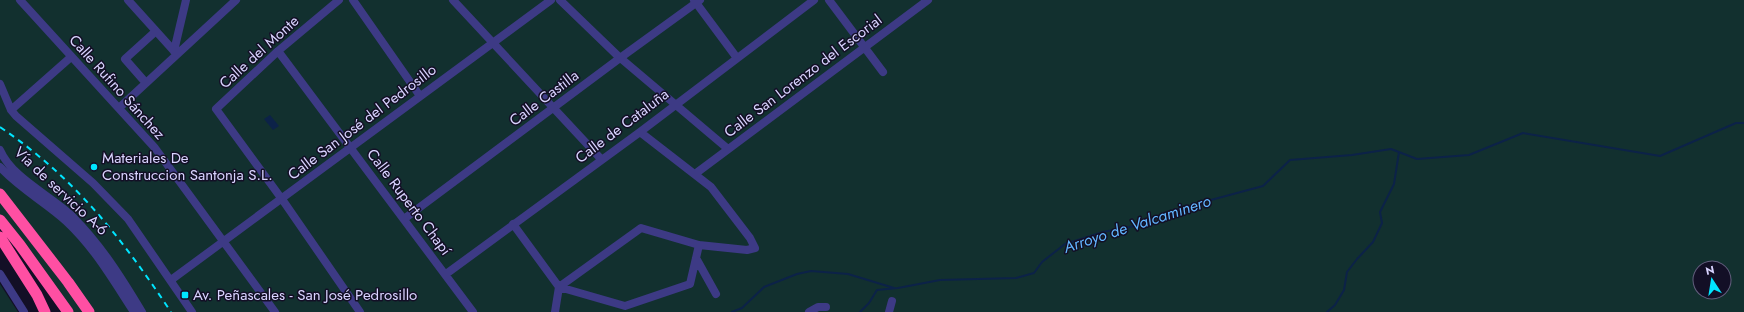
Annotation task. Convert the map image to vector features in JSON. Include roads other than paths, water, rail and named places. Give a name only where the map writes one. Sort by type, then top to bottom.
[{"type":"highway","points":[[0,194],[89,312]]},
{"type":"highway","points":[[0,220],[20,245],[68,312]]},
{"type":"highway","points":[[0,237],[37,295],[45,312]]},
{"type":"street","name":"Calle Rufino Sánchez","points":[[20,0],[155,148],[275,312]]},
{"type":"street","points":[[128,0],[175,53]]},
{"type":"street","points":[[175,53],[186,0]]},
{"type":"street","points":[[118,108],[146,83],[175,53],[236,0]]},
{"type":"street","name":"Calle del Monte","points":[[282,199],[216,110],[278,51],[339,0]]},
{"type":"street","points":[[353,0],[420,96]]},
{"type":"street","points":[[453,0],[601,159]]},
{"type":"street","name":"Calle San José del Pedrosillo","points":[[171,280],[551,0]]},
{"type":"street","points":[[560,0],[620,58],[728,149]]},
{"type":"street","name":"Calle de Cataluña","points":[[446,274],[601,159],[640,132],[814,0]]},
{"type":"street","points":[[828,0],[883,72]]},
{"type":"street","name":"Calle San Lorenzo del Escorial","points":[[695,174],[928,0]]},
{"type":"street","points":[[697,1],[737,58]]},
{"type":"street","name":"Calle Castilla","points":[[404,219],[697,1]]},
{"type":"street","points":[[146,83],[125,59],[156,31]]},
{"type":"street","name":"Calle Ruperto Chapí","points":[[278,51],[473,312]]},
{"type":"street","points":[[11,110],[71,57]]},
{"type":"street","points":[[0,84],[11,110],[93,183],[128,219],[192,312]]},
{"type":"street","points":[[554,312],[559,287],[641,228],[699,245],[747,250],[755,248],[750,238],[711,187],[640,132]]},
{"type":"street","name":"Vía de servicio A-6","points":[[0,150],[9,166],[56,203],[89,234],[106,254],[142,312]]},
{"type":"street","name":"Vía de servicio A-6","points":[[0,167],[15,182],[66,221],[85,240],[102,262],[134,312]]},
{"type":"street","points":[[282,199],[360,312]]},
{"type":"street","points":[[513,224],[559,287],[625,306],[690,284],[699,245]]},
{"type":"street","points":[[696,258],[716,294]]},
{"type":"street","points":[[0,274],[24,312]]},
{"type":"street","points":[[889,312],[892,301]]},
{"type":"street","points":[[810,312],[818,307],[826,307]]},
{"type":"water","points":[[270,115],[279,126],[273,130],[264,119]]},
{"type":"waterway","name":"Arroyo de Valcaminero","points":[[860,312],[869,303],[877,290],[898,288],[940,280],[1016,278],[1034,273],[1042,262],[1065,244],[1103,232],[1140,225],[1181,208],[1263,186],[1290,160],[1352,155],[1391,149],[1417,159],[1469,155],[1523,133],[1660,156],[1736,123],[1744,123]]},
{"type":"waterway","points":[[1327,312],[1335,305],[1344,290],[1347,272],[1373,242],[1382,223],[1380,212],[1394,184],[1399,152]]},
{"type":"waterway","points":[[732,312],[742,308],[764,287],[797,274],[811,271],[848,274],[894,288]]},
{"type":"railway","points":[[0,127],[51,167],[95,210],[134,259],[171,312]]},
{"type":"place","name":"Materiales De Construccion Santonja S.L.","points":[[94,167]]},
{"type":"place","name":"Av. Peñascales - San José Pedrosillo","points":[[185,295]]}]
